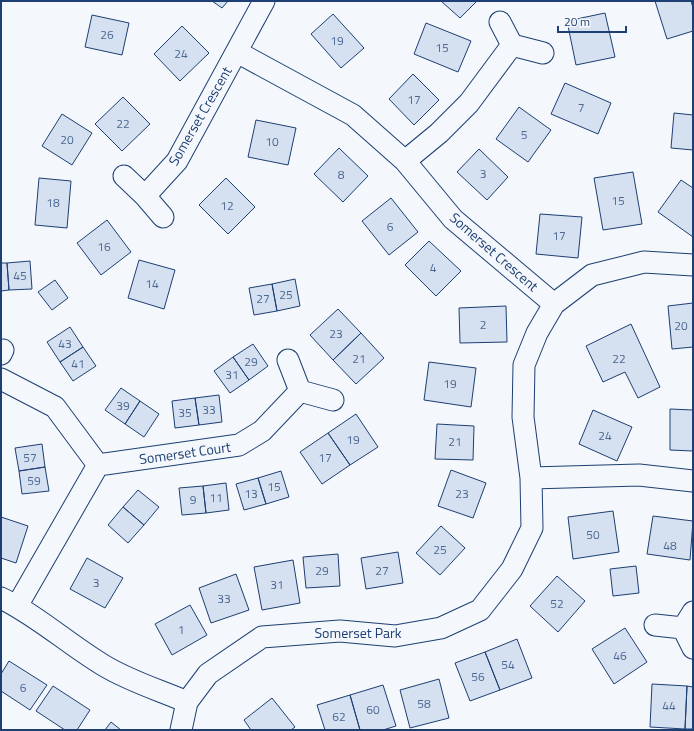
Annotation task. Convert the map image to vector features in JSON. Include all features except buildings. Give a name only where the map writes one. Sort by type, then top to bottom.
[{"type":"street","name":"Somerset Crescent","points":[[145,196],[177,161],[264,1]]},
{"type":"street","points":[[500,22],[512,45],[544,53]]},
{"type":"street","points":[[405,161],[439,133],[469,102],[512,45]]},
{"type":"street","name":"Somerset Crescent","points":[[237,52],[353,115],[405,161],[453,219],[554,304]]},
{"type":"street","points":[[124,176],[145,196],[163,217]]},
{"type":"street","name":"Somerset Park","points":[[181,730],[187,702],[208,674],[262,637],[340,631],[395,636],[441,628],[480,610],[512,569],[532,528],[531,478],[523,416],[524,365],[537,333],[554,304],[592,275],[644,262],[693,265]]},
{"type":"street","points":[[288,360],[300,391],[333,400]]},
{"type":"street","points":[[1,379],[55,406],[98,465],[9,602],[103,665],[133,680],[187,702]]},
{"type":"street","name":"Somerset Court","points":[[98,465],[239,445],[262,431],[300,391]]},
{"type":"street","points":[[531,478],[639,475],[693,481]]},
{"type":"street","points":[[655,625],[688,620],[693,648]]}]
